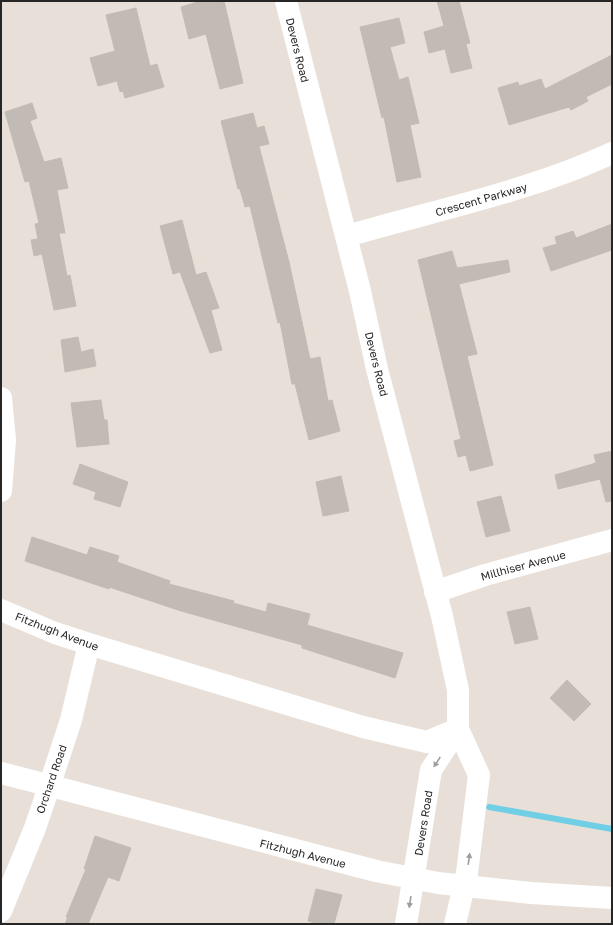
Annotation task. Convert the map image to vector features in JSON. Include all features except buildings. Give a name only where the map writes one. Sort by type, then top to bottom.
[{"type":"street","name":"Devers Road","points":[[286,1],[320,138],[347,236],[377,369],[435,592],[458,690],[458,729],[479,775],[467,873],[455,924]]},
{"type":"street","name":"Crescent Parkway","points":[[347,236],[506,193],[579,169],[612,153]]},
{"type":"street","points":[[1,398],[5,440],[1,491]]},
{"type":"street","name":"Millhiser Avenue","points":[[435,592],[484,575],[612,540]]},
{"type":"street","name":"Fitzhugh Avenue","points":[[1,610],[55,633],[89,644],[355,724],[427,742],[458,729]]},
{"type":"street","name":"Orchard Road","points":[[1,911],[35,828],[49,787],[71,720],[89,644]]},
{"type":"street","name":"Devers Road","points":[[406,924],[431,770],[458,729]]},
{"type":"street","name":"Fitzhugh Avenue","points":[[1,773],[49,787],[376,871],[463,885],[532,893],[612,898]]},
{"type":"waterway","points":[[489,807],[612,829]]}]
